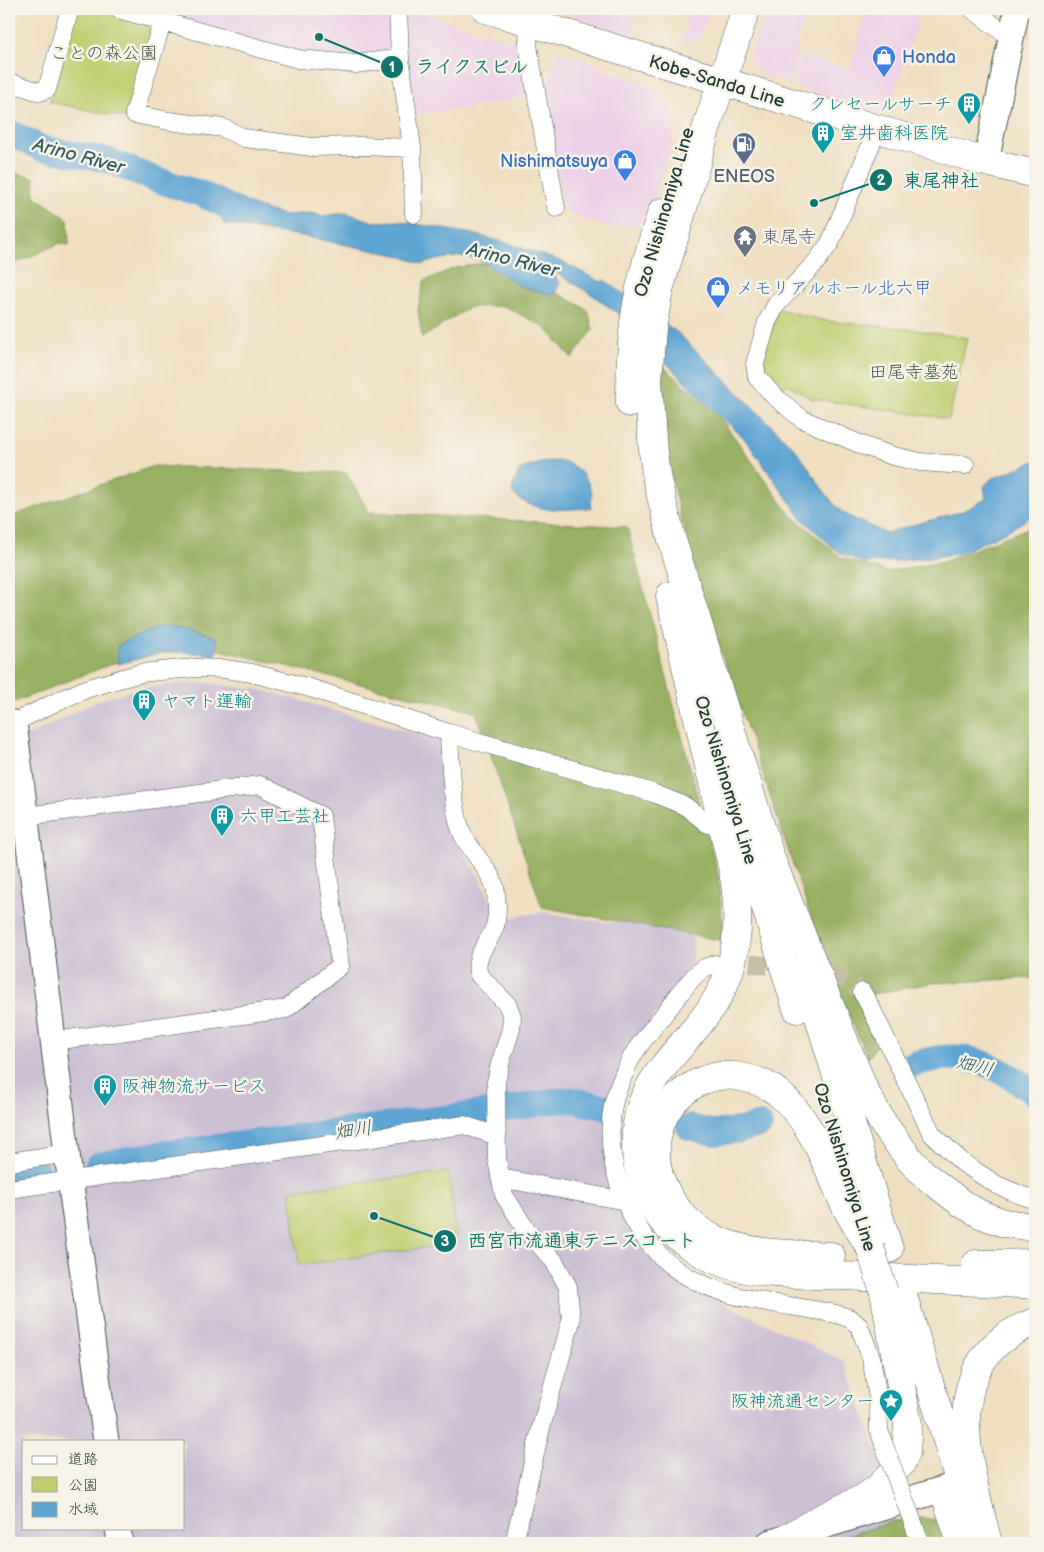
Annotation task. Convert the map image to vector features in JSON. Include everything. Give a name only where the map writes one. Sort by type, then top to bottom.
[{"type":"main road","name":"Kobe-Sanda Line","points":[[486,9],[877,130],[986,162],[1035,174]]},
{"type":"main road","name":"Ozo Nishinomiya Line","points":[[728,9],[713,80],[679,219],[651,284],[652,329],[639,372],[632,431],[637,472],[652,537],[670,596],[893,1292],[951,1486],[960,1543]]},
{"type":"main road","name":"Ozo Nishinomiya Line","points":[[713,80],[746,9]]},
{"type":"main road","name":"Ozo Nishinomiya Line","points":[[639,372],[664,509],[672,540],[771,859],[879,1248]]},
{"type":"main road","points":[[670,596],[733,871],[738,917],[734,957],[728,979],[719,997],[658,1074],[647,1092],[638,1120],[635,1148],[637,1165],[647,1199],[669,1229],[685,1243],[720,1261],[740,1267],[800,1274],[1035,1285]]},
{"type":"main road","points":[[708,824],[721,843],[733,871]]},
{"type":"main road","points":[[771,859],[865,1092],[884,1125],[911,1161],[926,1176],[961,1203],[980,1214],[1004,1223],[1035,1228]]},
{"type":"main road","points":[[879,1248],[844,1203],[825,1159],[810,1132],[789,1102],[775,1090],[760,1082],[744,1077],[729,1075],[713,1077],[699,1082],[686,1090],[675,1099],[665,1112],[656,1146],[656,1163],[668,1196],[677,1210],[690,1223],[722,1242],[761,1251],[801,1255],[955,1264],[1035,1263]]},
{"type":"main road","points":[[777,1541],[864,1498],[878,1488],[901,1464],[906,1452],[908,1424],[893,1292]]},
{"type":"main road","points":[[988,1543],[969,1465],[965,1421],[967,1400],[972,1381],[981,1364],[993,1348],[1007,1336],[1035,1322]]},
{"type":"main road","name":"Ozo Nishinomiya Line","points":[[951,1486],[978,1543]]},
{"type":"street","points":[[9,82],[40,92],[47,89],[70,9]]},
{"type":"street","points":[[118,9],[298,59],[356,64],[400,58]]},
{"type":"street","points":[[398,9],[400,58],[412,148],[414,214]]},
{"type":"street","points":[[972,9],[1011,38]]},
{"type":"street","points":[[986,162],[1017,9]]},
{"type":"street","points":[[163,20],[133,119],[169,121],[223,128],[244,138],[312,147],[412,148]]},
{"type":"street","points":[[528,21],[528,45],[556,208]]},
{"type":"street","points":[[877,130],[830,243],[817,261],[776,304],[767,322],[755,364],[757,377],[772,395],[802,419],[864,446],[893,456],[920,462],[965,465]]},
{"type":"street","points":[[106,1440],[70,1180],[26,816],[11,724],[86,689],[141,673],[197,668],[225,669],[281,680],[449,733],[670,799],[698,815],[708,824]]},
{"type":"street","points":[[449,733],[455,799],[462,833],[495,886],[497,911],[495,925],[478,959],[477,969],[486,982],[507,1004],[512,1016],[511,1029],[496,1082],[500,1178],[504,1195],[526,1231],[554,1261],[568,1287],[571,1322],[542,1424],[514,1543]]},
{"type":"street","points":[[26,816],[260,785],[321,816],[339,957],[340,966],[286,1009],[54,1041]]},
{"type":"street","points":[[715,964],[701,970],[634,1054],[615,1100],[610,1122],[612,1145],[616,1171],[626,1201],[634,1222],[645,1239],[679,1272],[701,1284],[725,1293],[840,1315],[858,1326],[871,1357],[875,1375],[879,1430],[919,1540]]},
{"type":"street","points":[[862,992],[932,1134],[963,1163],[997,1185],[1035,1199]]},
{"type":"street","points":[[9,1189],[464,1125],[497,1136]]},
{"type":"street","points":[[9,1162],[68,1153]]},
{"type":"street","points":[[500,1178],[626,1201]]},
{"type":"street","points":[[777,1541],[951,1486]]},
{"type":"street","points":[[118,1530],[120,1543]]},
{"type":"shaded area","points":[[142,9],[391,9],[392,47],[386,55],[320,57]]},
{"type":"shaded area","points":[[411,9],[515,42],[521,48],[528,97],[412,116],[404,13]]},
{"type":"shaded area","points":[[549,9],[632,9],[633,35],[578,18]]},
{"type":"shaded area","points":[[689,9],[710,9],[699,40],[682,41]]},
{"type":"shaded area","points":[[767,9],[808,9],[798,36],[793,83],[759,74],[750,56]]},
{"type":"shaded area","points":[[886,9],[921,9],[887,115],[795,86],[799,55],[850,69],[866,13],[883,18]]},
{"type":"shaded area","points":[[557,52],[601,66],[600,70],[641,82],[662,95],[667,101],[672,115],[672,142],[646,222],[610,227],[568,214],[563,207],[544,96]]},
{"type":"shaded area","name":"阪神流通センター","points":[[183,683],[205,683],[263,690],[441,741],[447,813],[461,849],[480,878],[502,925],[512,917],[543,912],[603,922],[622,922],[663,916],[693,938],[693,962],[621,1063],[609,1172],[627,1227],[670,1278],[844,1361],[884,1470],[895,1521],[822,1543],[9,1543],[9,742],[30,735],[96,701],[138,689]]},
{"type":"green space","name":"ことの森公園","points":[[79,9],[97,9],[146,22],[151,36],[126,118],[50,102],[74,12]]},
{"type":"green space","points":[[9,171],[35,178],[34,196],[68,219],[69,245],[60,243],[9,266]]},
{"type":"green space","points":[[481,263],[518,271],[588,310],[593,330],[572,358],[544,327],[504,306],[469,307],[422,338],[418,309],[424,281],[455,268]]},
{"type":"green space","name":"田尾寺墓苑","points":[[778,309],[826,321],[901,328],[967,338],[949,419],[812,399],[787,384],[781,391],[762,378],[761,362]]},
{"type":"green space","points":[[663,366],[719,416],[789,513],[842,558],[887,572],[943,562],[1028,528],[1035,523],[1035,978],[932,983],[856,997],[877,1045],[868,1058],[852,1023],[811,916],[714,630],[692,558],[673,486],[668,456]]},
{"type":"green space","points":[[154,466],[346,473],[369,512],[627,527],[718,874],[724,941],[542,907],[476,712],[175,639],[9,704],[9,517]]},
{"type":"green space","points":[[449,1172],[457,1243],[299,1265],[290,1190]]},
{"type":"green space","points":[[921,1518],[936,1520],[945,1543],[822,1543],[895,1521]]},
{"type":"water","points":[[199,185],[218,188],[257,207],[284,215],[311,213],[323,216],[347,213],[374,222],[399,221],[473,234],[511,244],[562,262],[601,282],[604,280],[678,333],[794,448],[827,496],[840,510],[885,533],[963,511],[986,499],[984,486],[991,479],[1035,461],[1035,514],[1009,530],[958,554],[864,563],[840,553],[803,520],[744,438],[693,390],[620,315],[594,296],[555,272],[555,276],[560,283],[555,293],[549,294],[520,286],[480,260],[461,256],[423,264],[397,255],[302,236],[224,224],[220,216],[193,203]]},
{"type":"water","points":[[547,461],[564,461],[579,470],[588,482],[592,494],[591,508],[540,508],[530,505],[512,493],[514,482],[521,469]]},
{"type":"water","points":[[172,626],[217,638],[216,655],[182,652],[161,653],[118,664],[117,646],[155,628]]},
{"type":"waterway","name":"Arino River","points":[[9,132],[43,149],[104,159],[157,180],[202,194],[229,207]]},
{"type":"waterway","name":"畑川","points":[[909,1066],[927,1060],[944,1058],[961,1058],[976,1061],[1006,1074],[1035,1094]]},
{"type":"waterway","name":"畑川","points":[[98,1165],[139,1157],[462,1116],[555,1101],[572,1100],[608,1108]]},
{"type":"waterway","name":"畑川","points":[[689,1127],[714,1133],[741,1130],[760,1125]]},
{"type":"waterway","name":"畑川","points":[[9,1175],[36,1172]]},
{"type":"tunnel","points":[[723,964],[744,963],[828,972],[848,981],[862,992]]},
{"type":"place","name":"ライクスビル","points":[[319,37]]},
{"type":"place","name":"Honda","points":[[884,78]]},
{"type":"place","name":"クレセールサーチ","points":[[969,125]]},
{"type":"place","name":"室井歯科医院","points":[[823,154]]},
{"type":"place","name":"ENEOS","points":[[744,165]]},
{"type":"place","name":"Nishimatsuya","points":[[625,182]]},
{"type":"place","name":"東尾神社","points":[[814,203]]},
{"type":"place","name":"東尾寺","points":[[745,258]]},
{"type":"place","name":"メモリアルホール北六甲","points":[[718,309]]},
{"type":"place","name":"ヤマト運輸","points":[[144,722]]},
{"type":"place","name":"六甲工芸社","points":[[222,837]]},
{"type":"place","name":"阪神物流サービス","points":[[105,1107]]},
{"type":"place","name":"西宮市流通東テニスコート","points":[[374,1216]]},
{"type":"place","name":"阪神流通センター","points":[[891,1422]]}]
